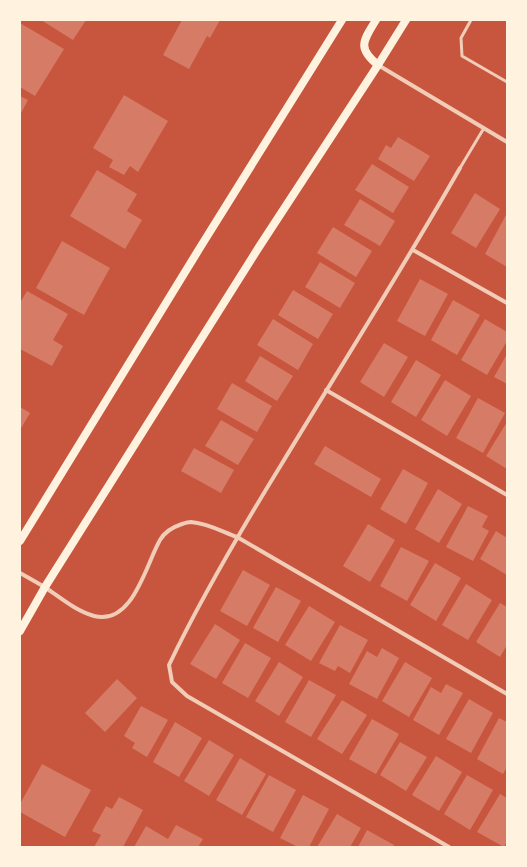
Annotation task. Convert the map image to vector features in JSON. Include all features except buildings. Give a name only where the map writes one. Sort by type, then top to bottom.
[{"type":"main road","points":[[20,541],[200,246],[342,20]]},
{"type":"main road","points":[[376,20],[366,36],[364,43],[365,51],[378,65]]},
{"type":"main road","points":[[20,631],[45,587],[259,247],[406,20]]},
{"type":"street","points":[[378,65],[507,142]]},
{"type":"street","points":[[449,847],[187,696],[172,682],[169,665],[237,537],[413,250],[460,168]]},
{"type":"street","points":[[413,250],[507,303]]},
{"type":"street","points":[[326,390],[507,495]]},
{"type":"street","points":[[20,573],[45,587],[78,609],[94,616],[109,617],[122,610],[133,596],[161,539],[172,527],[190,522],[210,526],[237,537],[507,694]]},
{"type":"lane","points":[[471,20],[460,38],[462,56],[507,82]]},
{"type":"lane","points":[[460,168],[484,128]]}]
